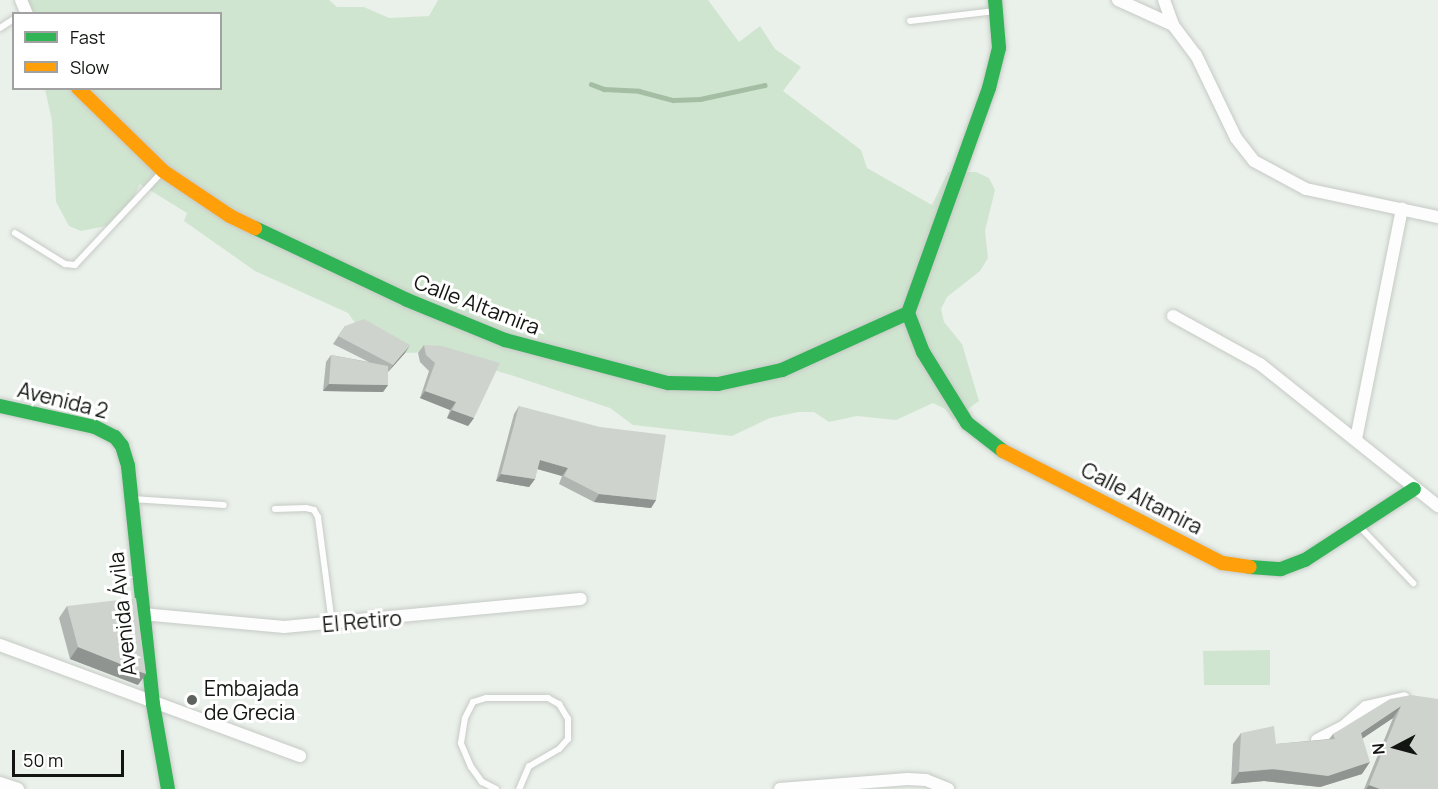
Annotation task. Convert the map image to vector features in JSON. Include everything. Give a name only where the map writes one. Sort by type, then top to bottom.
[{"type":"street","points":[[1118,0],[1173,25]]},
{"type":"street","points":[[1164,0],[1173,25],[1196,55],[1236,138],[1254,161],[1306,189],[1438,217]]},
{"type":"street","points":[[908,313],[989,88],[999,48],[997,5]]},
{"type":"street","name":"Calle Altamira","points":[[80,90],[163,171],[230,216],[407,300],[505,340],[668,383],[718,384],[782,370],[908,313],[923,352],[967,423],[1003,451],[1222,562],[1281,569],[1324,550],[1414,489]]},
{"type":"street","points":[[1356,439],[1402,209]]},
{"type":"street","points":[[1173,316],[1260,364],[1438,506]]},
{"type":"street","name":"Avenida 2","points":[[0,406],[95,427],[115,436]]},
{"type":"street","name":"Avenida Ávila","points":[[115,436],[128,465],[153,704],[168,789]]},
{"type":"street","name":"El Retiro","points":[[142,614],[284,627],[332,625],[581,598]]},
{"type":"street","points":[[0,645],[153,704],[300,756]]},
{"type":"street","points":[[1317,740],[1343,727],[1366,707],[1385,701],[1415,699]]},
{"type":"street","points":[[780,789],[908,779],[926,780],[948,789]]},
{"type":"street","points":[[0,783],[18,789]]},
{"type":"lane","points":[[910,21],[997,5]]},
{"type":"lane","points":[[15,233],[65,264],[75,265],[163,171]]},
{"type":"lane","points":[[131,498],[224,505]]},
{"type":"lane","points":[[275,509],[306,508],[314,510],[318,517],[332,625]]},
{"type":"lane","points":[[1359,526],[1413,583]]},
{"type":"lane","points":[[496,789],[482,782],[471,767],[461,743],[465,718],[473,702],[486,698],[549,698],[559,704],[568,719],[568,739],[559,749],[530,766],[519,789]]},
{"type":"green space","points":[[21,0],[329,0],[337,7],[364,7],[389,18],[429,16],[438,0],[708,0],[739,42],[760,26],[775,49],[801,67],[783,91],[861,150],[867,168],[932,205],[948,172],[976,172],[989,178],[995,190],[985,231],[988,258],[980,271],[947,297],[941,309],[944,322],[962,344],[979,401],[953,420],[945,409],[933,403],[896,420],[857,416],[829,422],[814,412],[798,412],[770,418],[732,436],[633,425],[610,408],[514,376],[431,352],[405,353],[358,327],[348,313],[255,271],[184,221],[187,213],[140,184],[121,223],[81,231],[69,226],[56,202],[52,121],[45,90],[222,90],[222,12],[27,12]]},
{"type":"green space","points":[[1270,650],[1270,685],[1204,685],[1203,651]]},
{"type":"building","points":[[364,319],[410,345],[393,365],[338,336],[345,326]]},
{"type":"building","points":[[424,345],[442,346],[500,363],[474,418],[452,410],[456,402],[425,391],[435,363],[426,355]]},
{"type":"building","points":[[331,355],[388,366],[388,385],[329,384]]},
{"type":"building","points":[[519,406],[600,427],[666,435],[656,500],[599,494],[564,476],[568,468],[540,460],[535,479],[501,474]]},
{"type":"building","points":[[136,598],[146,674],[78,647],[67,606]]},
{"type":"building","points":[[1411,695],[1438,699],[1438,789],[1380,789],[1369,785],[1401,706],[1361,733],[1370,762],[1328,776],[1272,769],[1239,772],[1241,733],[1274,726],[1276,744],[1335,739],[1333,734],[1390,699]]},
{"type":"waterway","points":[[591,84],[604,89],[639,91],[673,100],[700,99],[765,85]]},
{"type":"traffic: fast","points":[[995,0],[999,48],[989,88],[908,313],[923,352],[967,423],[1003,451]]},
{"type":"traffic: fast","points":[[255,228],[407,300],[505,340],[668,383],[718,384],[782,370],[908,313]]},
{"type":"traffic: fast","points":[[0,406],[95,427],[115,437],[122,446],[128,466],[153,704],[168,789]]},
{"type":"traffic: fast","points":[[1250,567],[1281,569],[1305,560],[1414,489]]},
{"type":"traffic: slow","points":[[80,90],[163,171],[230,216],[255,228]]},
{"type":"traffic: slow","points":[[1003,451],[1222,563],[1250,567]]},
{"type":"place","name":"Embajada de Grecia","points":[[192,700]]}]
